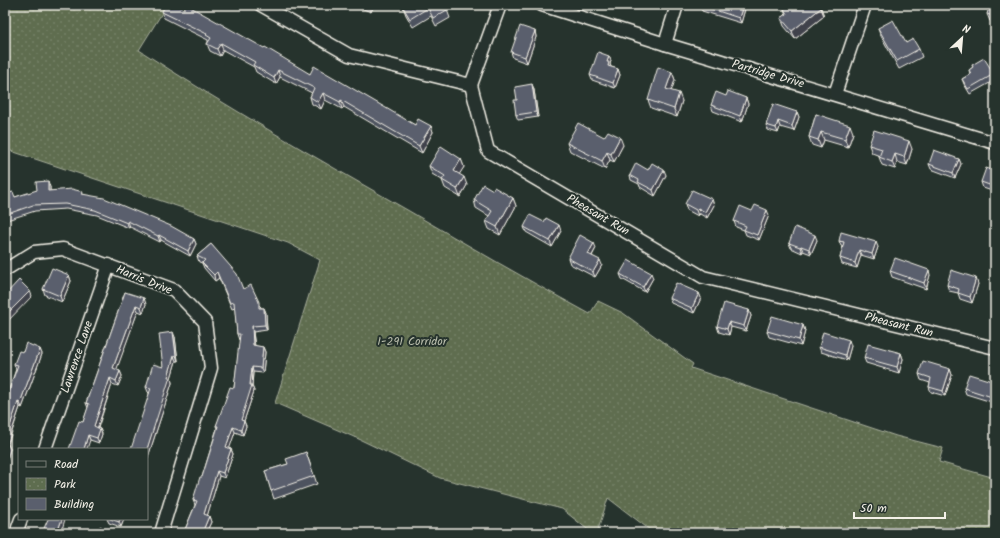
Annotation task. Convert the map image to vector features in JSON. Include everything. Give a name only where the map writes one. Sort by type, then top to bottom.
[{"type":"street","points":[[261,5],[349,55],[471,85],[500,5]]},
{"type":"street","name":"Partridge Drive","points":[[542,5],[665,44],[995,143]]},
{"type":"street","points":[[665,44],[677,5]]},
{"type":"street","points":[[835,94],[865,5]]},
{"type":"street","name":"Pheasant Run","points":[[471,85],[488,152],[703,277],[995,348]]},
{"type":"street","name":"Harris Drive","points":[[5,270],[34,252],[63,249],[174,290],[204,322],[211,368],[161,533]]},
{"type":"street","name":"Lawrence Lane","points":[[45,448],[109,265]]},
{"type":"street","points":[[16,533],[21,520]]},
{"type":"green space","name":"I-291 Corridor","points":[[5,5],[167,5],[139,50],[307,152],[590,314],[598,301],[623,313],[693,364],[691,368],[896,436],[943,448],[939,462],[995,478],[995,533],[654,533],[608,498],[597,533],[592,533],[562,509],[440,478],[361,440],[275,403],[320,260],[288,243],[5,149]]},
{"type":"building","points":[[165,5],[177,5],[184,9],[187,5],[264,48],[265,47],[310,74],[314,66],[415,125],[418,119],[431,126],[419,146],[341,100],[340,102],[323,93],[318,102],[310,97],[314,88],[278,70],[274,78],[253,65],[255,62],[221,43],[217,49],[207,44],[211,38],[206,35],[207,34],[162,12]]},
{"type":"building","points":[[406,5],[444,5],[447,10],[433,18],[428,8],[410,19],[403,7]]},
{"type":"building","points":[[700,5],[743,5],[739,18]]},
{"type":"building","points":[[789,5],[819,5],[821,8],[792,31],[781,18],[787,14],[784,9]]},
{"type":"building","points":[[990,5],[995,5],[995,17],[987,14]]},
{"type":"building","points":[[893,20],[906,43],[913,39],[919,49],[897,61],[878,28]]},
{"type":"building","points":[[520,26],[535,31],[525,57],[511,52]]},
{"type":"building","points":[[598,52],[609,56],[607,62],[609,62],[608,66],[618,69],[613,83],[590,75]]},
{"type":"building","points":[[984,58],[994,74],[968,89],[962,79],[971,74],[969,70],[973,67],[972,65]]},
{"type":"building","points":[[658,67],[672,72],[666,89],[679,93],[674,109],[648,100]]},
{"type":"building","points":[[532,84],[536,112],[516,115],[514,100],[517,100],[515,87]]},
{"type":"building","points":[[728,91],[746,98],[740,116],[711,105],[716,92],[726,96]]},
{"type":"building","points":[[773,104],[797,112],[792,126],[778,121],[776,128],[766,125]]},
{"type":"building","points":[[816,114],[850,125],[845,139],[821,132],[818,140],[809,137]]},
{"type":"building","points":[[578,123],[604,137],[608,131],[620,137],[611,154],[607,152],[602,161],[567,143]]},
{"type":"building","points":[[874,130],[909,141],[904,157],[895,154],[892,162],[879,157],[882,149],[869,145]]},
{"type":"building","points":[[441,146],[461,159],[454,171],[464,177],[457,189],[442,180],[445,176],[429,166]]},
{"type":"building","points":[[934,150],[959,159],[953,173],[929,164]]},
{"type":"building","points":[[636,163],[648,170],[652,163],[664,170],[653,190],[638,182],[639,180],[630,175]]},
{"type":"building","points":[[986,168],[995,171],[995,187],[981,182]]},
{"type":"building","points":[[48,181],[48,191],[72,189],[83,192],[82,194],[104,198],[171,226],[194,239],[188,251],[159,235],[158,236],[128,221],[127,223],[95,210],[65,204],[33,205],[5,215],[5,194],[13,192],[15,197],[37,190],[36,182]]},
{"type":"building","points":[[483,184],[493,190],[494,187],[513,198],[497,227],[486,221],[492,211],[474,200]]},
{"type":"building","points":[[692,190],[712,199],[705,212],[698,208],[696,210],[685,204]]},
{"type":"building","points":[[755,205],[767,210],[757,235],[744,230],[746,226],[734,221],[740,206],[752,211]]},
{"type":"building","points":[[530,215],[544,222],[546,218],[559,225],[550,241],[524,227]]},
{"type":"building","points":[[795,227],[815,235],[809,249],[789,243]]},
{"type":"building","points":[[841,232],[876,242],[872,254],[859,250],[855,263],[840,258],[844,242],[839,241]]},
{"type":"building","points":[[580,235],[594,243],[588,254],[600,260],[593,272],[568,258]]},
{"type":"building","points":[[211,244],[237,274],[243,289],[251,285],[259,302],[259,308],[264,308],[265,325],[252,326],[253,345],[263,347],[261,368],[252,367],[250,385],[252,385],[241,420],[244,421],[241,430],[233,427],[226,447],[231,449],[223,473],[217,471],[204,514],[209,516],[202,533],[186,533],[184,532],[197,501],[193,500],[218,426],[216,426],[230,387],[234,388],[240,334],[237,334],[234,302],[230,303],[217,272],[214,275],[202,263],[205,260],[197,256]]},
{"type":"building","points":[[895,258],[929,270],[924,283],[890,271]]},
{"type":"building","points":[[628,260],[651,273],[643,287],[620,274]]},
{"type":"building","points":[[52,268],[69,275],[60,296],[43,289]]},
{"type":"building","points":[[951,270],[976,278],[970,297],[958,293],[959,289],[947,285]]},
{"type":"building","points":[[19,280],[30,291],[5,316],[5,295]]},
{"type":"building","points":[[676,283],[699,293],[692,308],[669,298]]},
{"type":"building","points":[[125,292],[144,298],[141,307],[136,305],[113,368],[120,371],[116,381],[110,378],[94,426],[100,429],[97,438],[88,435],[84,448],[69,448],[79,421],[83,422],[89,404],[86,403]]},
{"type":"building","points":[[724,303],[749,310],[744,326],[729,322],[727,329],[717,326]]},
{"type":"building","points":[[772,316],[803,325],[799,340],[767,331]]},
{"type":"building","points":[[173,332],[176,355],[174,356],[168,377],[170,377],[147,448],[131,448],[151,388],[146,387],[153,364],[163,367],[159,334]]},
{"type":"building","points":[[823,332],[849,340],[845,355],[819,347]]},
{"type":"building","points":[[26,343],[40,349],[20,403],[18,402],[5,441],[5,401],[18,365],[14,364],[19,351],[23,352]]},
{"type":"building","points":[[868,344],[901,353],[897,367],[864,358]]},
{"type":"building","points":[[923,361],[950,369],[943,391],[929,387],[931,378],[919,374]]},
{"type":"building","points":[[969,374],[995,382],[995,398],[964,388]]},
{"type":"building","points":[[5,443],[8,444],[5,454]]},
{"type":"building","points":[[306,452],[314,476],[271,491],[265,471],[288,464],[286,459]]},
{"type":"building","points":[[48,520],[62,520],[57,533],[42,533]]},
{"type":"building","points":[[101,526],[105,533],[91,533]]}]
